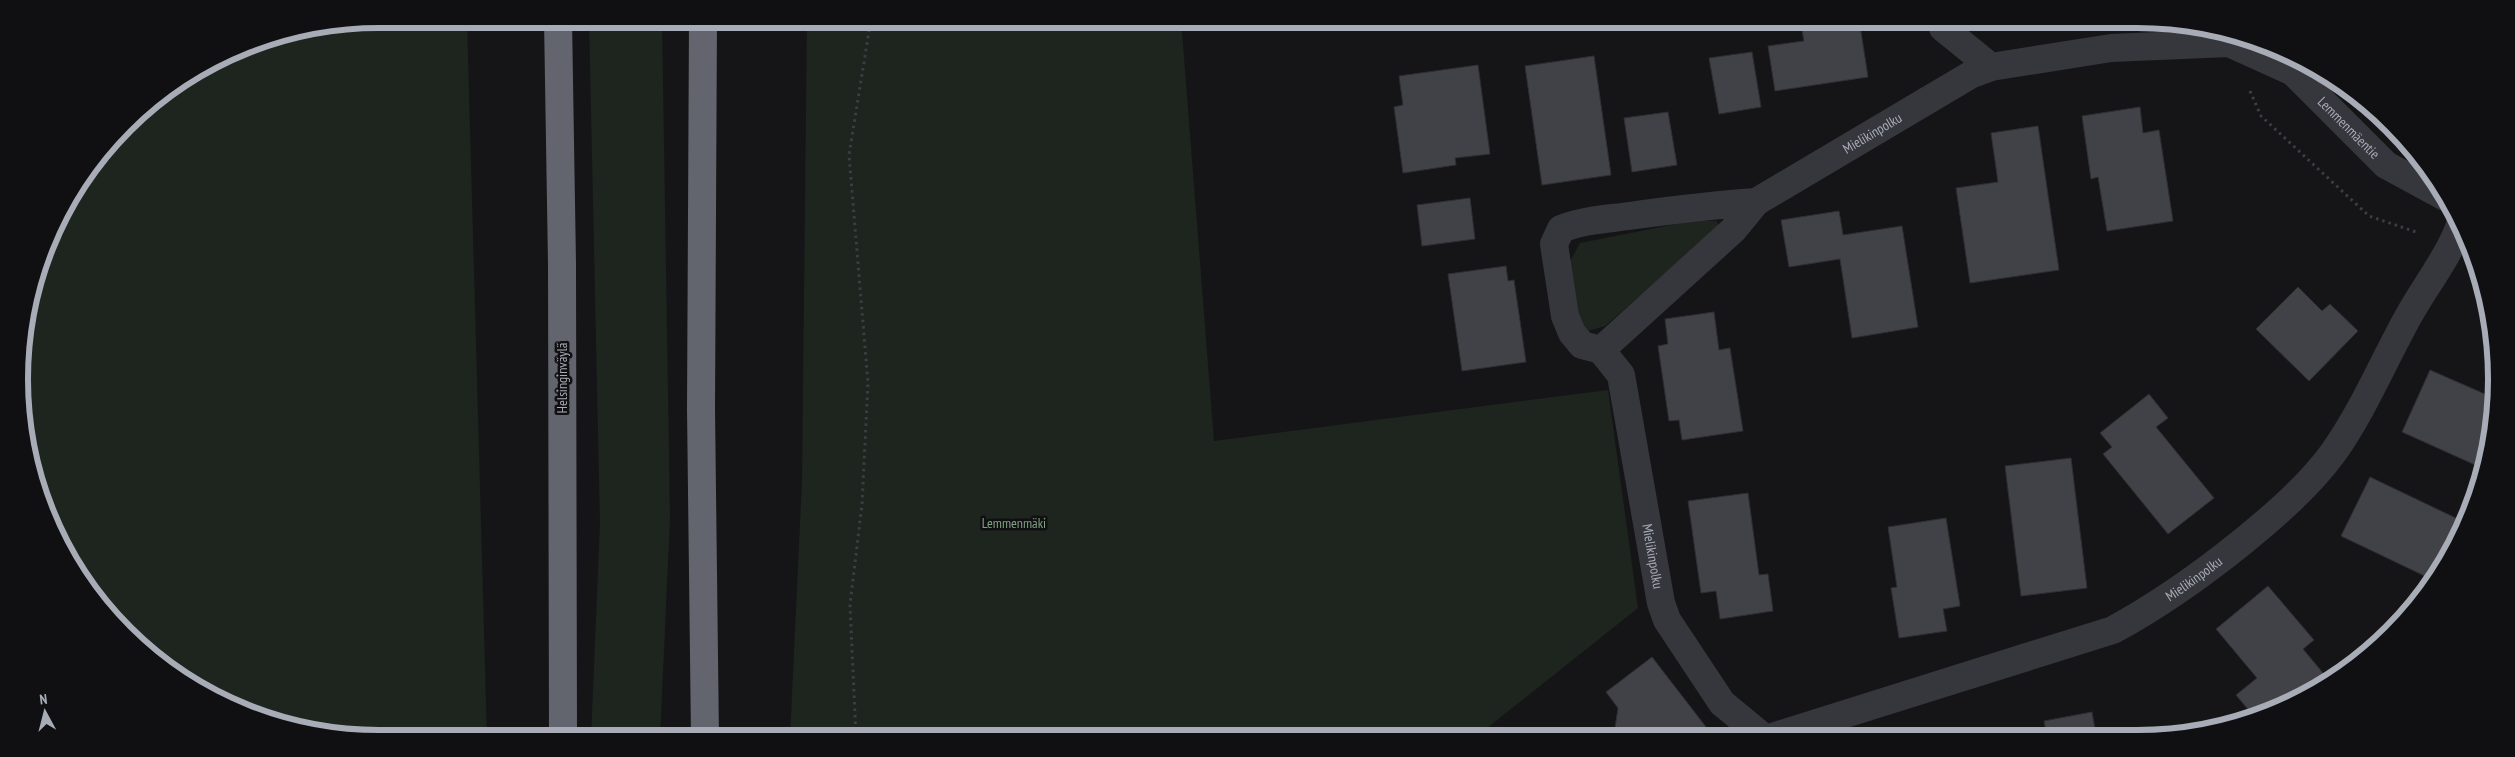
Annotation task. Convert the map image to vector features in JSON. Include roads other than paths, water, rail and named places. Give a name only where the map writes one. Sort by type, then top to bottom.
[{"type":"highway","name":"Helsinginväylä","points":[[558,28],[562,264],[562,730]]},
{"type":"highway","points":[[703,28],[701,409],[705,730]]},
{"type":"street","points":[[1943,28],[1991,67]]},
{"type":"street","name":"Lemmenmäentie","points":[[1991,67],[2111,48],[2221,38]]},
{"type":"street","name":"Lemmenmäentie","points":[[2241,43],[2293,72],[2386,165],[2432,189]]},
{"type":"street","name":"Mielikinpolku","points":[[1601,350],[1733,230],[1756,202],[1972,74],[1991,67]]},
{"type":"street","name":"Mielikinpolku","points":[[1755,730],[1722,703],[1667,620],[1660,603],[1621,375],[1601,350],[1582,345],[1572,334],[1565,316],[1554,244],[1561,229],[1574,223],[1692,207],[1756,202]]},
{"type":"street","name":"Mielikinpolku","points":[[1794,730],[2113,630],[2148,612],[2187,586],[2274,516],[2332,453],[2373,386],[2408,316],[2457,235]]},
{"type":"park label","name":"Lemmenmäki","points":[[1014,523]]}]
